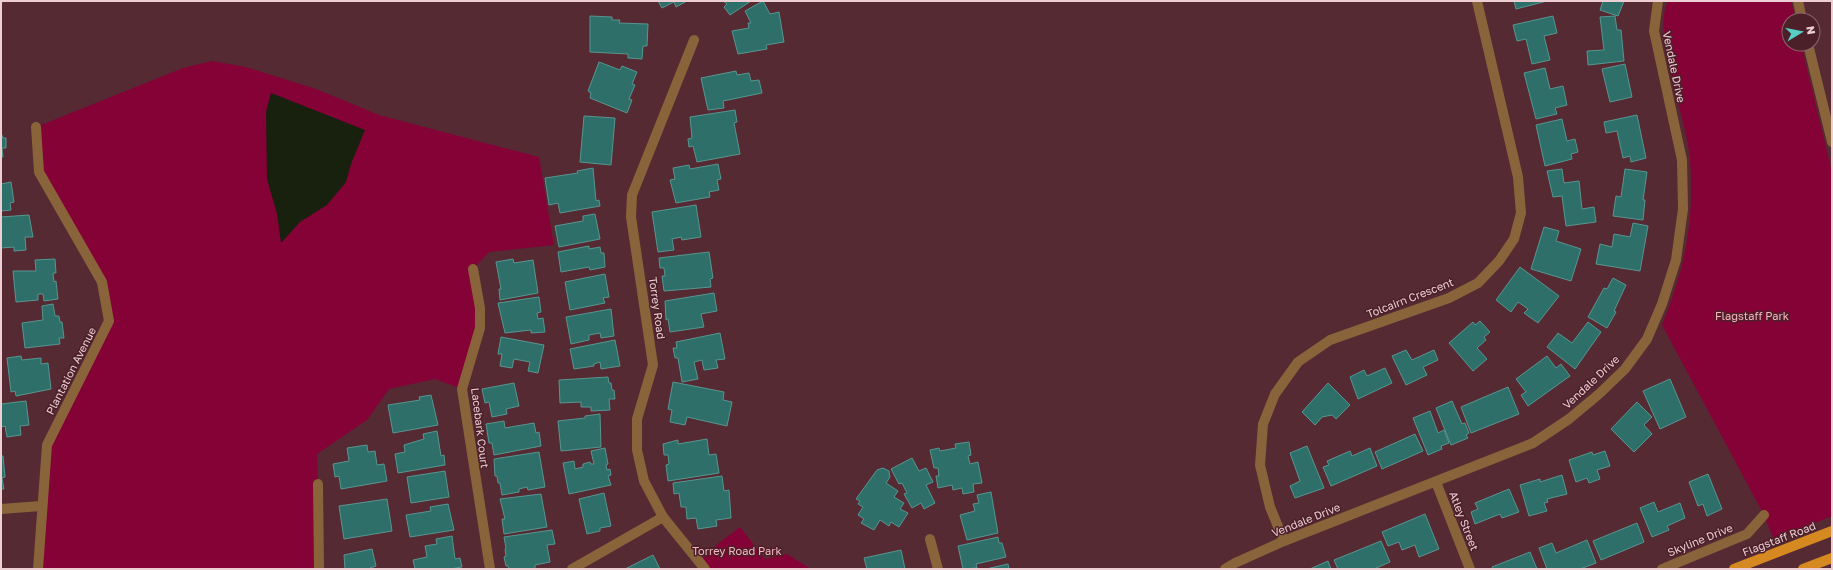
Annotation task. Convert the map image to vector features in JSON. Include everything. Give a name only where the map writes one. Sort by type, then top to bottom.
[{"type":"main road","name":"Flagstaff Road","points":[[1734,569],[1832,531]]},
{"type":"main road","points":[[1803,569],[1832,558]]},
{"type":"street","name":"Tolcairn Crescent","points":[[1284,541],[1270,507],[1260,465],[1263,424],[1274,394],[1298,362],[1330,340],[1450,298],[1478,283],[1499,261],[1514,239],[1521,213],[1518,177],[1477,1]]},
{"type":"street","name":"Vendale Drive","points":[[1225,569],[1234,563],[1284,541],[1533,443],[1557,427],[1599,394],[1625,369],[1647,339],[1662,304],[1676,260],[1684,209],[1682,160],[1654,31],[1658,1]]},
{"type":"street","points":[[1798,1],[1800,12]]},
{"type":"street","name":"Torrey Road","points":[[694,40],[632,195],[632,217],[653,365],[637,419],[637,450],[644,481],[664,517],[705,569]]},
{"type":"street","points":[[1810,52],[1832,142]]},
{"type":"street","name":"Plantation Avenue","points":[[36,127],[39,172],[102,282],[109,322],[47,445],[38,569]]},
{"type":"street","name":"Lacebark Court","points":[[473,269],[480,308],[480,328],[462,389],[486,555],[490,569]]},
{"type":"street","name":"Atley Street","points":[[1436,482],[1470,569]]},
{"type":"street","points":[[318,484],[319,569]]},
{"type":"street","points":[[1,509],[42,506]]},
{"type":"street","name":"Skyline Drive","points":[[1662,569],[1747,534],[1764,515]]},
{"type":"street","points":[[572,569],[664,517]]},
{"type":"street","points":[[930,539],[938,569]]},
{"type":"green space","name":"Flagstaff Park","points":[[1668,1],[1791,1],[1794,12],[1781,12],[1781,52],[1803,52],[1832,172],[1832,516],[1774,540],[1764,515],[1662,325],[1677,284],[1682,264],[1691,203],[1690,159],[1683,122],[1667,56],[1664,35],[1664,16]]},
{"type":"green space","points":[[212,61],[246,67],[316,89],[379,115],[539,157],[554,245],[489,252],[473,269],[480,308],[462,389],[435,379],[389,389],[367,420],[317,454],[321,569],[38,569],[47,445],[109,321],[102,282],[39,172],[36,127],[183,68]]},
{"type":"green space","name":"Torrey Road Park","points":[[740,527],[765,559],[787,554],[811,569],[708,569],[701,561],[719,543]]},
{"type":"shaded area","points":[[271,93],[365,130],[351,164],[346,182],[327,205],[300,222],[281,243],[277,214],[267,179],[266,112]]},
{"type":"building","points":[[658,1],[687,1],[676,7],[674,2],[662,8]]},
{"type":"building","points":[[723,1],[751,1],[730,15],[724,7],[727,4]]},
{"type":"building","points":[[763,1],[770,14],[779,12],[784,42],[766,45],[767,49],[738,54],[732,31],[749,28],[748,23],[751,23],[745,11]]},
{"type":"building","points":[[1514,1],[1547,1],[1516,9]]},
{"type":"building","points":[[1603,1],[1624,1],[1618,16],[1600,10]]},
{"type":"building","points":[[590,16],[612,17],[612,20],[620,20],[619,23],[648,24],[647,46],[643,46],[642,59],[628,58],[628,54],[590,52]]},
{"type":"building","points":[[1553,16],[1557,33],[1544,36],[1550,60],[1532,64],[1526,39],[1517,41],[1513,25]]},
{"type":"building","points":[[1615,16],[1617,30],[1621,30],[1624,61],[1588,65],[1587,51],[1604,50],[1600,17]]},
{"type":"building","points":[[599,62],[620,70],[622,66],[637,72],[632,84],[635,85],[629,99],[632,100],[627,113],[590,98],[591,93],[588,91]]},
{"type":"building","points":[[1625,64],[1632,97],[1610,102],[1602,69]]},
{"type":"building","points":[[1545,68],[1550,89],[1563,86],[1567,105],[1555,108],[1557,114],[1536,119],[1524,73]]},
{"type":"building","points":[[736,71],[737,75],[749,73],[751,81],[759,80],[762,93],[723,101],[724,108],[708,110],[701,78]]},
{"type":"building","points":[[735,110],[737,122],[734,123],[740,154],[697,162],[693,146],[689,147],[688,139],[692,138],[690,117]]},
{"type":"building","points":[[1637,115],[1646,158],[1631,162],[1630,156],[1623,158],[1617,131],[1606,133],[1604,122]]},
{"type":"building","points":[[584,116],[615,118],[611,165],[580,162]]},
{"type":"building","points":[[1562,119],[1567,141],[1575,139],[1578,152],[1571,154],[1572,159],[1545,166],[1536,125]]},
{"type":"building","points":[[1,133],[3,138],[6,138],[6,148],[2,148],[3,157],[1,157]]},
{"type":"building","points":[[718,164],[721,179],[717,180],[719,190],[709,192],[710,197],[676,203],[670,180],[675,179],[673,168],[689,165],[690,169]]},
{"type":"building","points":[[593,168],[596,201],[599,200],[600,206],[560,213],[558,203],[549,205],[545,178],[578,173],[577,171]]},
{"type":"building","points":[[1562,169],[1564,183],[1579,181],[1582,209],[1594,207],[1596,222],[1566,226],[1562,196],[1553,197],[1547,171]]},
{"type":"building","points":[[1625,169],[1647,172],[1643,200],[1645,200],[1643,220],[1613,216],[1616,196],[1621,197]]},
{"type":"building","points":[[11,182],[14,202],[10,203],[11,210],[1,211],[1,184]]},
{"type":"building","points":[[696,205],[701,237],[682,240],[681,237],[672,239],[674,250],[658,252],[652,212]]},
{"type":"building","points":[[595,214],[600,239],[559,247],[555,226],[583,221],[583,216]]},
{"type":"building","points":[[29,215],[33,237],[25,237],[26,250],[14,251],[14,247],[1,248],[1,217]]},
{"type":"building","points":[[1633,223],[1648,226],[1640,271],[1596,264],[1600,244],[1612,247],[1614,234],[1630,237]]},
{"type":"building","points":[[1544,227],[1559,231],[1556,241],[1581,249],[1571,281],[1531,269]]},
{"type":"building","points":[[589,246],[589,249],[600,247],[601,253],[604,253],[605,267],[590,270],[589,267],[561,272],[558,252]]},
{"type":"building","points":[[709,252],[713,278],[710,279],[711,287],[664,291],[662,276],[665,276],[664,268],[660,268],[659,258]]},
{"type":"building","points":[[55,259],[56,273],[53,273],[54,282],[56,281],[58,299],[44,301],[43,294],[38,294],[38,300],[16,302],[13,271],[36,271],[35,260]]},
{"type":"building","points":[[513,259],[514,263],[533,260],[538,293],[500,300],[499,289],[501,289],[496,262]]},
{"type":"building","points":[[1520,267],[1559,296],[1538,323],[1524,313],[1528,309],[1518,302],[1511,312],[1496,300]]},
{"type":"building","points":[[605,274],[609,297],[603,298],[605,303],[570,310],[565,282]]},
{"type":"building","points":[[1613,278],[1626,285],[1614,311],[1616,312],[1607,328],[1588,317],[1604,288],[1607,289]]},
{"type":"building","points":[[714,293],[717,311],[701,314],[704,327],[670,332],[668,319],[666,320],[665,301]]},
{"type":"building","points":[[539,297],[541,312],[537,313],[538,319],[543,318],[545,332],[531,333],[531,330],[505,333],[498,303]]},
{"type":"building","points":[[53,304],[55,316],[59,316],[60,322],[62,322],[64,338],[59,338],[60,344],[25,348],[22,323],[43,320],[42,306]]},
{"type":"building","points":[[611,309],[614,336],[601,338],[600,333],[589,335],[589,340],[571,344],[566,317]]},
{"type":"building","points":[[1480,321],[1490,332],[1484,337],[1486,340],[1477,348],[1487,359],[1473,371],[1449,343],[1473,322],[1475,325]]},
{"type":"building","points":[[1588,322],[1601,332],[1575,369],[1547,347],[1558,333],[1572,343]]},
{"type":"building","points":[[720,333],[725,359],[716,360],[718,368],[704,370],[702,360],[694,362],[698,379],[682,382],[678,358],[675,358],[673,348],[677,348],[676,342]]},
{"type":"building","points":[[501,337],[544,345],[538,373],[528,371],[530,362],[514,359],[512,368],[500,366],[502,354],[498,354]]},
{"type":"building","points":[[615,340],[620,366],[601,369],[600,362],[594,364],[594,366],[574,369],[570,349]]},
{"type":"building","points":[[1406,350],[1412,360],[1434,350],[1438,360],[1423,367],[1427,375],[1406,385],[1392,356]]},
{"type":"building","points":[[21,356],[22,360],[41,358],[41,364],[48,363],[51,389],[16,396],[15,391],[11,392],[7,358]]},
{"type":"building","points":[[1547,356],[1556,368],[1561,364],[1570,376],[1528,406],[1521,395],[1526,392],[1516,379]]},
{"type":"building","points":[[1385,368],[1392,383],[1358,399],[1350,377],[1364,370],[1367,376]]},
{"type":"building","points":[[608,377],[612,390],[614,390],[615,399],[609,399],[610,410],[591,411],[591,407],[581,407],[581,402],[560,403],[559,380]]},
{"type":"building","points":[[1670,379],[1686,417],[1660,429],[1643,391]]},
{"type":"building","points":[[673,382],[724,392],[723,400],[732,402],[727,426],[687,417],[685,425],[670,422],[672,410],[668,409]]},
{"type":"building","points":[[514,383],[519,406],[506,409],[507,414],[492,417],[489,402],[485,403],[482,389]]},
{"type":"building","points":[[1328,383],[1350,405],[1336,419],[1332,415],[1322,417],[1315,425],[1302,412]]},
{"type":"building","points":[[1508,387],[1519,414],[1471,433],[1461,407]]},
{"type":"building","points":[[431,395],[438,425],[393,433],[388,405],[420,400],[419,397]]},
{"type":"building","points":[[26,401],[29,425],[20,426],[21,435],[7,437],[5,426],[1,427],[1,404]]},
{"type":"building","points":[[1452,401],[1462,424],[1465,423],[1469,433],[1466,435],[1468,438],[1451,445],[1436,408]]},
{"type":"building","points":[[1637,402],[1652,417],[1644,425],[1652,434],[1634,452],[1611,429]]},
{"type":"building","points":[[1430,411],[1438,433],[1444,430],[1449,443],[1441,446],[1442,449],[1428,455],[1413,418]]},
{"type":"building","points":[[600,414],[601,447],[561,451],[558,421],[585,418],[585,416]]},
{"type":"building","points":[[504,421],[505,428],[534,423],[536,433],[539,432],[541,446],[494,455],[492,443],[489,443],[486,424]]},
{"type":"building","points":[[437,431],[441,456],[444,455],[445,465],[398,473],[395,454],[405,452],[404,445],[424,439],[423,434]]},
{"type":"building","points":[[1415,434],[1423,451],[1382,469],[1375,452]]},
{"type":"building","points":[[707,439],[709,455],[716,454],[719,473],[668,481],[666,465],[669,464],[668,455],[664,455],[663,444],[678,440],[678,444]]},
{"type":"building","points":[[969,442],[971,455],[968,456],[970,464],[978,462],[982,483],[973,484],[974,492],[963,494],[962,488],[953,490],[952,485],[938,488],[936,476],[939,476],[938,468],[934,468],[930,450],[939,448],[940,451],[956,448],[955,444]]},
{"type":"building","points":[[367,445],[368,452],[375,451],[377,465],[384,464],[387,481],[341,489],[339,476],[335,477],[333,464],[349,461],[347,448]]},
{"type":"building","points":[[1307,446],[1324,488],[1295,498],[1290,486],[1300,481],[1290,453]]},
{"type":"building","points":[[605,448],[608,464],[606,465],[607,470],[610,469],[611,475],[608,476],[611,485],[569,494],[563,463],[574,461],[575,469],[583,467],[583,464],[590,462],[591,464],[594,464],[591,451]]},
{"type":"building","points":[[1370,448],[1377,466],[1331,486],[1323,467],[1329,465],[1327,461],[1350,451],[1352,456]]},
{"type":"building","points":[[1605,451],[1610,466],[1597,470],[1600,479],[1589,483],[1587,478],[1576,482],[1569,460],[1592,452],[1593,455]]},
{"type":"building","points":[[539,452],[545,487],[528,490],[527,487],[519,489],[519,492],[502,495],[500,483],[498,483],[497,476],[495,476],[494,459]]},
{"type":"building","points":[[1,456],[3,456],[5,477],[2,478],[4,489],[1,489]]},
{"type":"building","points":[[912,458],[919,471],[926,468],[933,482],[926,485],[935,503],[924,509],[921,503],[912,508],[904,494],[907,493],[902,483],[899,484],[891,469]]},
{"type":"building","points":[[883,468],[889,471],[890,477],[886,483],[898,491],[894,497],[904,503],[900,509],[908,513],[899,527],[891,522],[889,526],[880,520],[874,530],[861,523],[864,519],[858,515],[863,507],[858,504],[860,501],[856,499],[877,470]]},
{"type":"building","points":[[445,471],[449,497],[411,503],[407,477]]},
{"type":"building","points":[[1708,474],[1722,509],[1707,516],[1703,504],[1698,506],[1689,482]]},
{"type":"building","points":[[1562,475],[1567,494],[1547,499],[1548,502],[1544,503],[1547,511],[1529,516],[1520,485],[1540,479],[1540,482]]},
{"type":"building","points":[[722,476],[724,491],[729,490],[731,518],[716,520],[717,526],[698,529],[696,518],[687,519],[686,507],[681,507],[679,493],[674,494],[673,483]]},
{"type":"building","points":[[1509,489],[1519,512],[1502,518],[1500,514],[1475,524],[1471,512],[1478,509],[1475,503]]},
{"type":"building","points":[[991,492],[998,533],[967,540],[960,515],[975,511],[973,504],[979,503],[977,495]]},
{"type":"building","points":[[604,493],[611,526],[600,528],[600,531],[587,534],[579,499]]},
{"type":"building","points":[[541,494],[547,527],[504,534],[502,519],[505,519],[500,499]]},
{"type":"building","points":[[387,499],[392,531],[344,539],[339,506]]},
{"type":"building","points":[[1654,502],[1658,512],[1680,503],[1685,518],[1667,526],[1669,530],[1652,537],[1640,508]]},
{"type":"building","points":[[448,504],[454,530],[410,537],[406,515],[431,511],[430,507]]},
{"type":"building","points":[[1425,514],[1439,549],[1419,557],[1415,545],[1402,550],[1399,542],[1388,546],[1382,532]]},
{"type":"building","points":[[1637,523],[1644,542],[1601,560],[1593,541]]},
{"type":"building","points":[[552,530],[555,544],[547,545],[550,562],[535,565],[535,568],[532,569],[509,569],[508,566],[506,566],[504,557],[506,556],[506,548],[504,537]]},
{"type":"building","points":[[452,536],[455,559],[460,558],[462,567],[450,569],[415,569],[413,560],[427,557],[425,546],[437,544],[436,539]]},
{"type":"building","points":[[998,537],[999,543],[1002,543],[1006,557],[976,564],[977,568],[963,569],[958,546]]},
{"type":"building","points":[[1587,540],[1596,563],[1580,569],[1547,569],[1539,548],[1552,543],[1556,553]]},
{"type":"building","points":[[1381,541],[1390,562],[1374,569],[1338,569],[1334,560]]},
{"type":"building","points":[[372,549],[376,566],[370,569],[345,569],[344,555]]},
{"type":"building","points":[[901,550],[905,569],[867,569],[864,558]]},
{"type":"building","points":[[1530,552],[1537,569],[1493,569],[1492,567]]},
{"type":"building","points":[[653,555],[660,569],[625,569]]},
{"type":"building","points":[[1328,561],[1331,569],[1310,569]]},
{"type":"building","points":[[1008,564],[1009,569],[986,569]]}]
